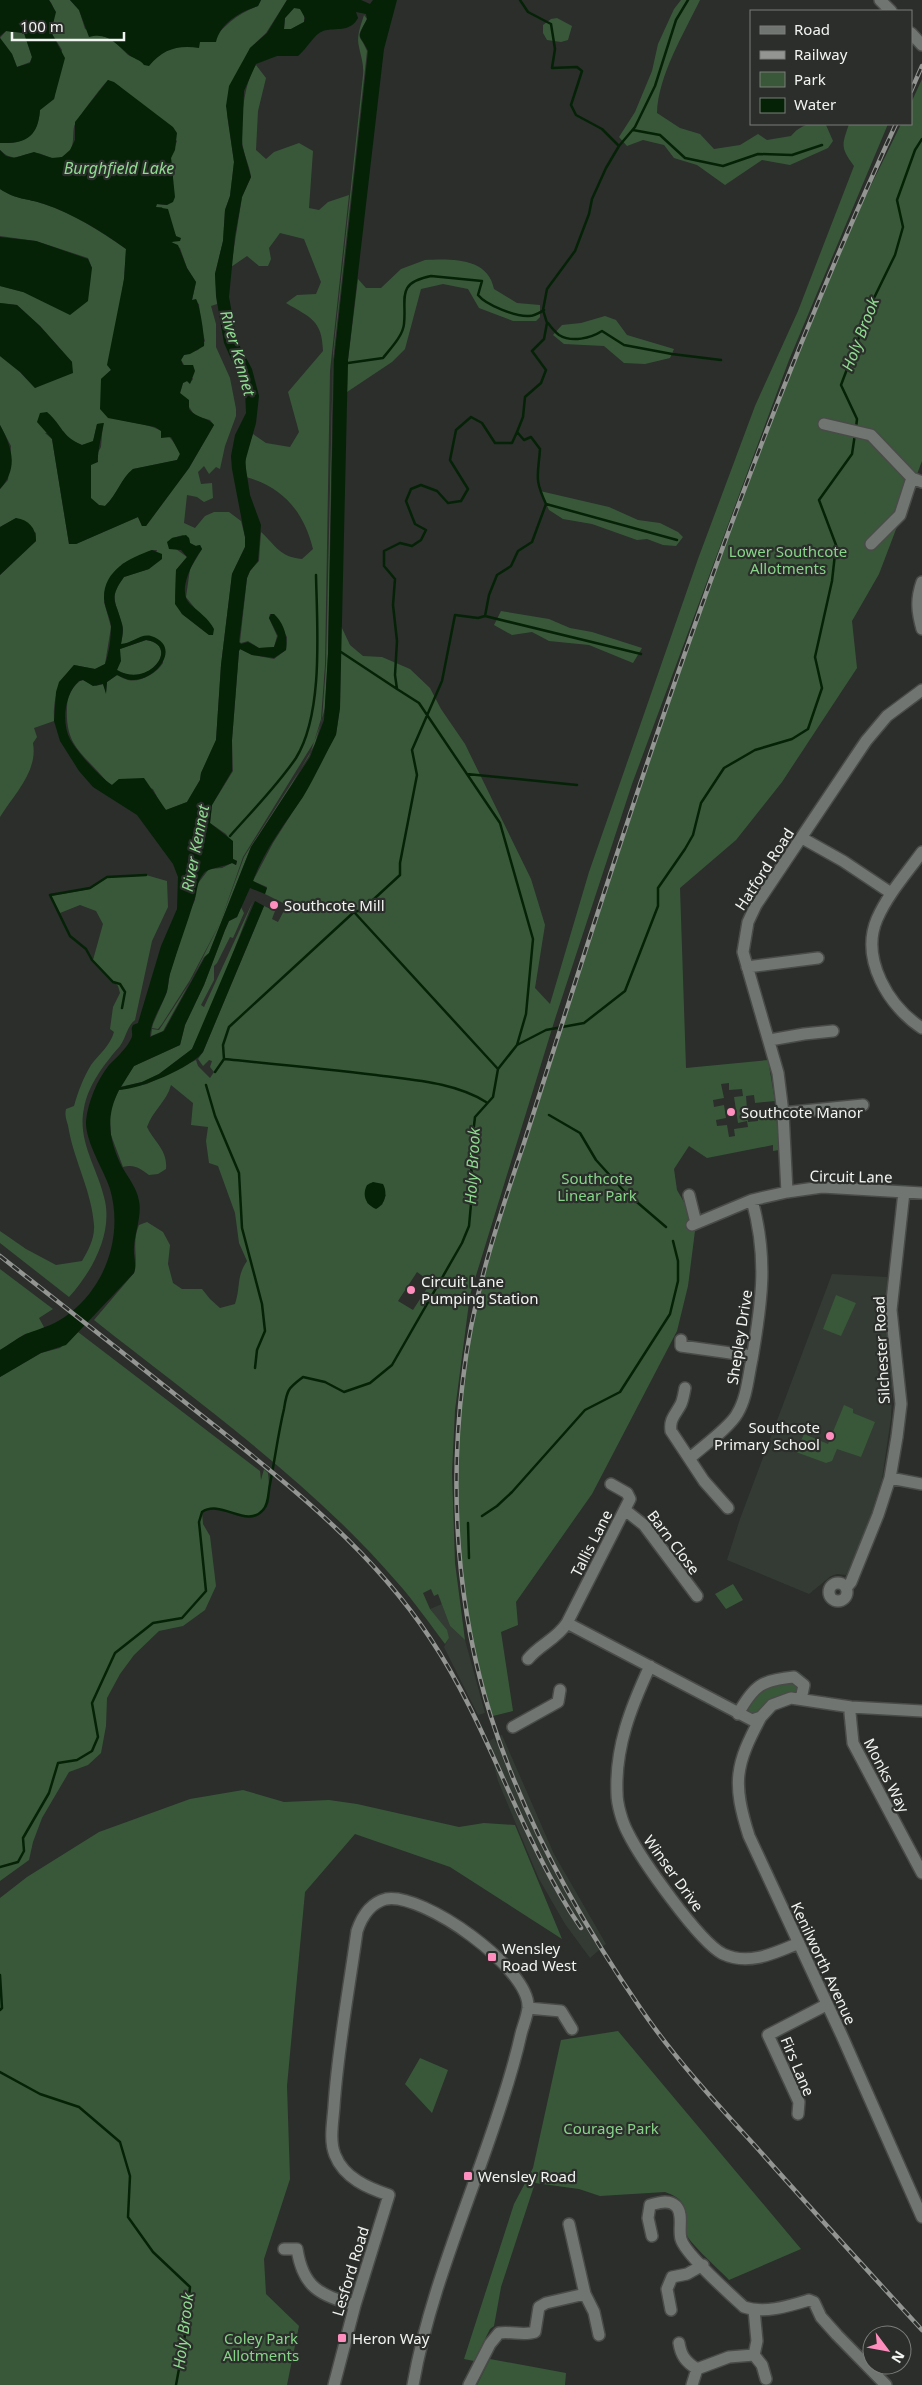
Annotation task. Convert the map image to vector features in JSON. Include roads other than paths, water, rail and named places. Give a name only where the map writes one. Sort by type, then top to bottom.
[{"type":"street","points":[[880,0],[890,10]]},
{"type":"street","points":[[824,424],[871,435],[917,480],[900,516],[871,544]]},
{"type":"street","points":[[922,582],[918,595],[917,613],[922,628]]},
{"type":"street","name":"Hatford Road","points":[[787,1192],[783,1113],[778,1074],[770,1040],[746,967],[743,952],[748,922],[756,905],[866,741],[888,716],[922,690]]},
{"type":"street","points":[[802,838],[843,861],[891,893]]},
{"type":"street","points":[[922,852],[891,893],[876,921],[874,946],[879,979],[892,1002],[908,1019],[922,1028]]},
{"type":"street","points":[[746,967],[818,958]]},
{"type":"street","points":[[770,1040],[834,1031]]},
{"type":"street","points":[[783,1113],[863,1105]]},
{"type":"street","name":"Circuit Lane","points":[[689,1195],[694,1224],[752,1200],[822,1187],[922,1193]]},
{"type":"street","name":"Silchester Road","points":[[846,1588],[851,1582],[878,1515],[890,1478],[900,1404],[891,1310],[904,1192]]},
{"type":"street","name":"Shepley Drive","points":[[690,1458],[736,1416],[743,1402],[758,1329],[763,1275],[761,1231],[752,1200]]},
{"type":"street","points":[[681,1340],[681,1346],[752,1356]]},
{"type":"street","points":[[685,1388],[680,1406],[675,1411],[670,1424],[671,1431],[704,1482],[728,1508]]},
{"type":"street","points":[[890,1478],[922,1484]]},
{"type":"street","name":"Tallis Lane","points":[[528,1659],[534,1651],[562,1632],[625,1510],[630,1499],[627,1493],[611,1484]]},
{"type":"street","name":"Barn Close","points":[[625,1510],[644,1525],[696,1596]]},
{"type":"street","points":[[567,1623],[752,1720],[761,1717],[772,1705],[791,1698],[851,1707],[922,1711]]},
{"type":"street","name":"Winser Drive","points":[[650,1666],[630,1710],[618,1754],[617,1795],[626,1830],[639,1854],[704,1940],[723,1954],[746,1960],[772,1954],[799,1943]]},
{"type":"street","points":[[738,1714],[749,1694],[769,1680],[794,1677],[804,1685],[801,1699]]},
{"type":"street","points":[[513,1727],[558,1702],[560,1690]]},
{"type":"street","name":"Monks Way","points":[[850,1713],[853,1743],[922,1873]]},
{"type":"street","name":"Kenilworth Avenue","points":[[761,1717],[747,1742],[737,1776],[740,1806],[749,1836],[922,2217]]},
{"type":"street","name":"Lesford Road","points":[[334,2385],[355,2305],[389,2196],[366,2187],[348,2174],[334,2154],[332,2134],[345,2006],[357,1931],[364,1914],[373,1904],[387,1899],[402,1900],[454,1924],[473,1936],[499,1958],[525,1992],[528,2008]]},
{"type":"street","name":"Firs Lane","points":[[798,2114],[799,2102],[768,2034],[826,2005]]},
{"type":"street","points":[[414,2385],[439,2284],[510,2078],[528,2008],[561,2011],[572,2029]]},
{"type":"street","points":[[652,2236],[648,2218],[650,2205],[672,2203],[680,2213],[681,2240],[688,2251],[744,2307],[754,2310],[790,2306],[809,2300],[814,2302],[821,2318],[862,2362]]},
{"type":"street","points":[[569,2224],[585,2294],[594,2312],[599,2335]]},
{"type":"street","points":[[284,2249],[298,2249],[300,2267],[305,2278],[317,2291],[334,2299],[355,2305]]},
{"type":"street","points":[[672,2310],[667,2289],[672,2278],[687,2274],[703,2265]]},
{"type":"street","points":[[469,2385],[490,2344],[499,2333],[515,2331],[528,2334],[535,2332],[539,2306],[585,2294]]},
{"type":"street","points":[[754,2310],[757,2341],[754,2355]]},
{"type":"street","points":[[678,2343],[681,2354],[686,2362],[697,2369]]},
{"type":"street","points":[[697,2369],[730,2357],[754,2355]]},
{"type":"street","points":[[754,2355],[762,2365],[766,2379]]},
{"type":"street","points":[[692,2385],[697,2369]]},
{"type":"street","points":[[875,2375],[886,2385]]},
{"type":"water","name":"Burghfield Lake","points":[[0,0],[49,0],[56,12],[51,32],[65,58],[54,99],[40,110],[37,127],[24,140],[9,143],[0,143],[0,38],[12,54],[17,67],[30,63],[32,57],[24,33],[6,31],[0,36]]},
{"type":"water","points":[[70,0],[261,0],[258,6],[245,11],[227,23],[216,42],[200,42],[199,48],[184,47],[165,52],[149,66],[130,56],[115,42],[106,37],[89,37],[79,10]]},
{"type":"water","name":"River Kennet","points":[[287,0],[361,0],[370,4],[373,0],[397,0],[384,49],[348,360],[340,708],[336,735],[312,782],[275,838],[253,881],[267,888],[265,894],[250,888],[237,917],[229,921],[204,985],[185,1025],[180,1045],[134,1066],[121,1087],[142,1082],[159,1074],[192,1049],[255,901],[264,906],[203,1052],[188,1065],[164,1077],[139,1086],[119,1090],[115,1100],[110,1120],[114,1148],[138,1196],[140,1206],[134,1247],[134,1273],[66,1345],[41,1353],[0,1377],[0,1350],[23,1336],[55,1323],[70,1313],[94,1288],[109,1257],[113,1240],[114,1206],[107,1181],[88,1138],[86,1129],[87,1114],[91,1099],[101,1077],[109,1065],[127,1046],[132,1037],[132,1027],[138,1023],[161,946],[177,909],[178,877],[173,864],[137,815],[93,787],[79,771],[60,741],[54,721],[56,692],[59,682],[74,665],[95,669],[105,664],[111,631],[104,599],[108,581],[113,573],[126,562],[152,550],[162,554],[162,559],[149,569],[124,577],[116,590],[115,600],[123,626],[121,644],[147,635],[151,636],[160,641],[165,647],[165,655],[162,662],[157,670],[140,679],[129,680],[117,675],[107,682],[106,694],[103,684],[93,686],[83,680],[79,681],[70,693],[66,708],[67,732],[78,751],[112,785],[119,779],[144,778],[166,810],[187,802],[200,780],[201,773],[216,740],[221,665],[232,574],[245,547],[245,537],[231,456],[235,435],[246,413],[245,390],[224,343],[216,296],[215,274],[223,241],[225,210],[230,196],[234,162],[226,106],[229,86],[250,48],[267,33]],"holes":[[[294,8],[300,9],[305,18],[304,22],[291,29],[284,29],[285,18]],[[356,12],[366,14],[367,19],[360,36],[368,51],[334,360],[328,654],[324,720],[310,757],[251,847],[209,953],[164,1031],[150,1037],[154,1020],[167,991],[170,974],[201,876],[206,871],[232,863],[236,865],[237,861],[233,859],[233,841],[210,823],[212,805],[232,771],[232,740],[239,651],[240,649],[252,655],[274,658],[286,650],[284,630],[274,614],[271,614],[269,618],[278,636],[274,647],[259,648],[248,642],[241,644],[239,642],[247,578],[258,561],[261,525],[250,495],[245,462],[256,423],[259,396],[252,369],[237,341],[229,297],[235,236],[242,197],[251,177],[242,145],[244,91],[256,64],[277,56],[298,56],[323,31],[347,28],[355,23],[358,18]],[[146,640],[156,644],[161,649],[161,657],[157,664],[149,670],[140,674],[129,674],[117,670],[121,661],[120,649]]]},
{"type":"water","name":"Burghfield Lake","points":[[108,80],[114,82],[173,127],[177,133],[175,150],[171,158],[175,197],[173,202],[167,205],[157,204],[156,207],[168,209],[176,236],[181,238],[180,241],[171,242],[178,245],[187,268],[196,282],[192,300],[196,299],[198,302],[203,330],[204,346],[190,354],[184,355],[181,360],[183,365],[193,365],[195,371],[190,384],[187,381],[183,383],[180,393],[189,400],[189,409],[192,412],[212,422],[214,425],[189,468],[146,526],[142,526],[138,517],[76,544],[69,544],[52,439],[37,422],[40,413],[47,412],[70,438],[82,445],[93,441],[97,424],[104,423],[98,462],[91,465],[91,498],[99,505],[105,506],[109,502],[125,477],[133,469],[177,460],[180,454],[171,437],[161,438],[161,431],[155,427],[108,418],[100,409],[101,379],[111,370],[107,365],[124,279],[126,249],[77,218],[44,204],[6,193],[0,189],[0,150],[6,156],[14,158],[34,152],[52,158],[62,157],[70,150],[75,140],[75,122]]},
{"type":"water","points":[[0,237],[36,241],[88,259],[92,268],[88,301],[70,315],[23,292],[0,286]]},
{"type":"water","points":[[0,303],[17,305],[40,326],[72,362],[73,373],[35,388],[20,372],[0,356]]},
{"type":"water","points":[[0,425],[8,441],[12,465],[6,481],[0,489]]},
{"type":"water","points":[[16,518],[31,525],[35,532],[36,541],[0,575],[0,527]]},
{"type":"water","points":[[186,535],[190,543],[196,546],[200,545],[202,549],[188,576],[185,591],[186,598],[212,625],[214,629],[213,635],[209,635],[182,614],[175,604],[176,570],[187,557],[181,550],[169,549],[167,542],[172,538]]},
{"type":"water","points":[[373,1182],[383,1184],[385,1191],[382,1205],[376,1209],[369,1205],[365,1196],[367,1185]]},
{"type":"waterway","points":[[520,0],[528,12],[551,24],[555,49],[552,68],[577,67],[582,71],[571,105],[576,115],[602,129],[619,146]]},
{"type":"waterway","points":[[224,1059],[223,1045],[229,1027],[354,912],[362,910],[400,875],[400,863],[417,775],[412,750],[442,681],[455,615],[478,618],[485,616],[489,595],[497,575],[511,566],[518,551],[532,542],[546,504],[538,483],[540,449],[531,437],[524,440],[517,432],[523,417],[525,397],[541,383],[546,370],[532,351],[544,339],[547,323],[543,310],[547,289],[575,251],[589,214],[592,199],[606,168],[619,146],[635,127],[655,86],[676,20],[688,0]]},
{"type":"waterway","points":[[633,130],[660,135],[685,158],[723,166],[758,154],[792,155],[822,145]]},
{"type":"waterway","name":"Holy Brook","points":[[856,428],[857,419],[841,385],[873,300],[895,255],[903,227],[897,200],[915,150],[922,139]]},
{"type":"waterway","points":[[348,363],[383,358],[396,342],[403,329],[405,315],[404,300],[407,288],[412,283],[431,276],[482,281],[478,295],[494,306],[509,312],[529,316],[544,310]]},
{"type":"waterway","points":[[548,323],[559,335],[570,339],[592,336],[602,331],[624,345],[672,354],[721,360]]},
{"type":"waterway","points":[[517,432],[512,443],[495,443],[482,423],[471,417],[456,430],[450,460],[468,489],[461,501],[448,503],[437,491],[421,485],[411,489],[406,501],[415,524],[426,530],[421,540],[412,546],[400,543],[384,551],[384,566],[395,579],[393,605],[397,641],[395,675],[397,689],[419,703],[500,823],[533,939],[526,1014],[517,1045]]},
{"type":"waterway","name":"Holy Brook","points":[[0,1867],[18,1862],[24,1851],[23,1838],[49,1793],[58,1763],[77,1760],[92,1751],[98,1737],[92,1703],[115,1653],[153,1623],[182,1618],[206,1591],[199,1522],[202,1512],[209,1509],[217,1509],[249,1516],[257,1515],[265,1508],[278,1437],[290,1388],[303,1377],[325,1382],[344,1392],[370,1383],[392,1365],[462,1243],[469,1226],[473,1182],[470,1160],[475,1117],[493,1097],[498,1069],[517,1045],[546,1030],[584,1023],[625,991],[658,906],[658,888],[693,835],[701,803],[724,768],[755,750],[792,739],[808,729],[822,688],[815,657],[832,581],[836,545],[819,500],[852,454],[855,434]]},
{"type":"waterway","points":[[546,504],[677,540]]},
{"type":"waterway","points":[[230,836],[289,768],[305,739],[311,718],[317,669],[316,575]]},
{"type":"waterway","points":[[485,616],[641,654]]},
{"type":"waterway","points":[[341,652],[397,689]]},
{"type":"waterway","points":[[467,774],[577,785]]},
{"type":"waterway","points":[[122,1008],[125,992],[120,984],[113,982],[92,960],[86,949],[70,936],[50,895],[90,888],[107,877],[146,875]]},
{"type":"waterway","points":[[354,912],[498,1069]]},
{"type":"waterway","points":[[215,1072],[224,1059],[338,1071],[447,1086],[474,1095],[486,1102]]},
{"type":"waterway","points":[[206,1085],[215,1116],[239,1173],[242,1228],[262,1304],[265,1331],[257,1350],[255,1368]]},
{"type":"waterway","points":[[549,1115],[580,1133],[596,1160],[624,1191],[666,1227]]},
{"type":"waterway","points":[[482,1516],[497,1506],[512,1492],[585,1410],[620,1392],[670,1314],[678,1281],[678,1261],[673,1241]]},
{"type":"waterway","points":[[468,1523],[469,1558]]},
{"type":"waterway","name":"Holy Brook","points":[[0,1975],[2,2008],[0,2010]]},
{"type":"waterway","name":"Holy Brook","points":[[0,2072],[40,2094],[79,2107],[120,2142],[130,2176],[128,2217],[153,2252],[190,2287],[184,2342],[176,2385]]},
{"type":"railway","points":[[912,89],[922,66]]},
{"type":"railway","points":[[896,125],[849,228],[805,334],[723,547],[647,763],[505,1201],[479,1289],[467,1349],[459,1421],[457,1507],[459,1550],[470,1634],[479,1676],[491,1717],[504,1756],[520,1794],[555,1868],[575,1904],[618,1975],[654,2028],[682,2063],[922,2330]]},
{"type":"railway","points":[[0,1256],[292,1488],[352,1544],[380,1574],[430,1638],[451,1673],[471,1709],[540,1857],[559,1893],[581,1928]]},
{"type":"place","name":"Southcote Mill","points":[[274,905]]},
{"type":"place","name":"Southcote Manor","points":[[731,1112]]},
{"type":"place","name":"Circuit Lane Pumping Station","points":[[411,1290]]},
{"type":"place","name":"Southcote Primary School","points":[[830,1436]]},
{"type":"place","name":"Wensley Road West","points":[[492,1957]]},
{"type":"place","name":"Wensley Road","points":[[468,2176]]},
{"type":"place","name":"Heron Way","points":[[342,2338]]},
{"type":"park label","name":"Lower Southcote Allotments","points":[[788,560]]},
{"type":"park label","name":"Southcote Linear Park","points":[[597,1186]]},
{"type":"park label","name":"Courage Park","points":[[611,2128]]},
{"type":"park label","name":"Coley Park Allotments","points":[[261,2346]]}]
